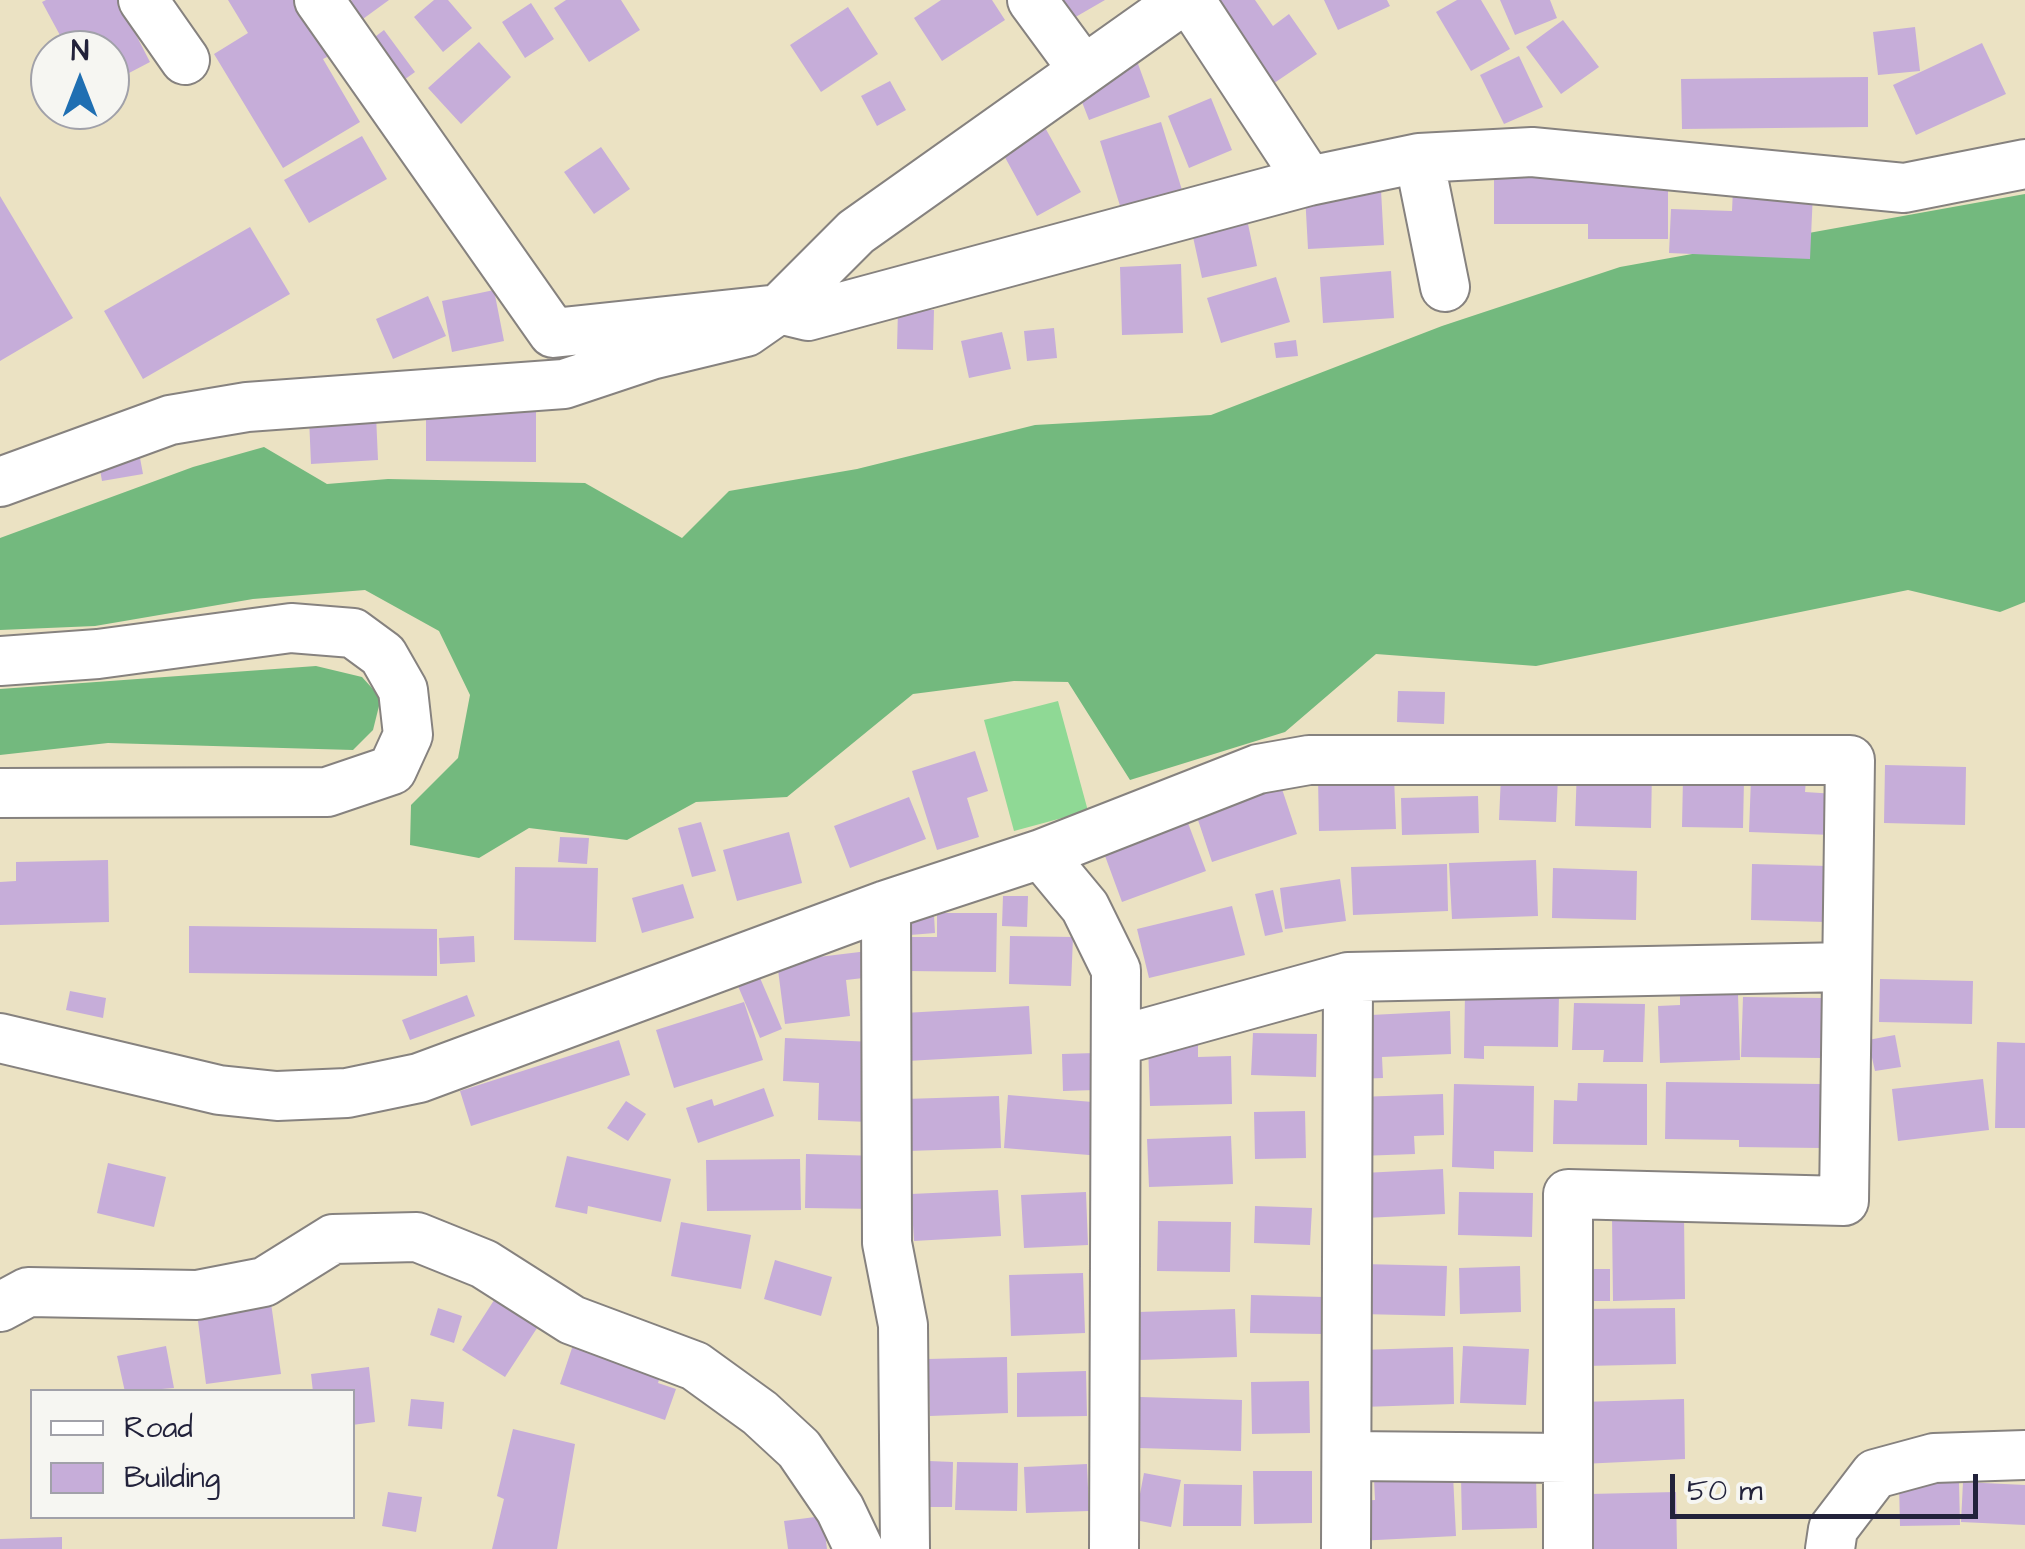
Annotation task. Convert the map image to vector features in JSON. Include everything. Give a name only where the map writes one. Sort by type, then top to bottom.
[{"type":"street","points":[[144,0],[185,60]]},
{"type":"street","points":[[319,0],[553,332],[778,309],[808,316],[1310,181],[1419,158],[1532,152],[1904,188],[2025,164]]},
{"type":"street","points":[[1032,0],[1082,68]]},
{"type":"street","points":[[0,482],[170,420],[246,407],[564,384],[651,355],[746,332],[778,309],[856,232],[1082,68],[1187,0],[1310,181]]},
{"type":"street","points":[[1419,158],[1446,287]]},
{"type":"street","points":[[0,661],[98,654],[291,628],[354,633],[383,655],[403,690],[408,734],[392,770],[327,792],[0,792]]},
{"type":"street","points":[[0,1038],[220,1090],[278,1096],[347,1093],[419,1078],[886,904],[1040,854],[1258,768],[1310,760],[1850,760],[1844,1201],[1568,1194],[1568,1549]]},
{"type":"street","points":[[1040,854],[1085,907],[1116,970],[1114,1549]]},
{"type":"street","points":[[886,904],[887,1243],[903,1325],[905,1549]]},
{"type":"street","points":[[1117,1041],[1348,978],[1847,967]]},
{"type":"street","points":[[1346,1549],[1348,978]]},
{"type":"street","points":[[0,1307],[28,1292],[197,1295],[264,1282],[333,1239],[417,1237],[484,1264],[572,1320],[694,1366],[760,1413],[799,1449],[840,1509],[859,1549]]},
{"type":"street","points":[[1830,1549],[1833,1529],[1876,1474],[1934,1458],[2025,1455]]},
{"type":"street","points":[[1346,1456],[1568,1458]]},
{"type":"green space","points":[[2025,194],[2025,602],[2000,612],[1908,590],[1536,666],[1376,654],[1285,732],[1130,780],[1068,682],[1014,681],[913,694],[787,797],[696,802],[627,840],[529,828],[479,858],[410,845],[411,805],[458,758],[470,695],[439,631],[365,590],[253,599],[95,626],[0,630],[0,538],[193,467],[264,447],[327,484],[388,479],[585,483],[682,538],[729,491],[857,469],[1035,425],[1211,415],[1442,326],[1620,267]]},
{"type":"green space","points":[[316,666],[362,677],[381,698],[373,730],[353,750],[108,743],[0,755],[0,689]]},
{"type":"green space","points":[[1058,701],[1088,811],[1014,831],[984,720]]},
{"type":"building","points":[[118,0],[150,62],[130,72],[130,30],[57,30],[42,2]]},
{"type":"building","points":[[228,0],[295,0],[329,56],[323,59],[360,122],[283,168],[214,54],[248,33]]},
{"type":"building","points":[[352,0],[389,0],[345,32],[333,14]]},
{"type":"building","points":[[434,0],[448,0],[472,28],[443,52],[414,17]]},
{"type":"building","points":[[566,0],[621,0],[640,30],[589,62],[554,8]]},
{"type":"building","points":[[941,0],[992,0],[1005,20],[942,61],[914,18]]},
{"type":"building","points":[[1044,0],[1105,0],[1060,26]]},
{"type":"building","points":[[1196,0],[1255,0],[1273,26],[1289,14],[1317,54],[1258,94]]},
{"type":"building","points":[[1324,0],[1387,0],[1390,6],[1338,30]]},
{"type":"building","points":[[1457,0],[1481,0],[1510,49],[1471,71],[1436,12]]},
{"type":"building","points":[[1500,0],[1550,0],[1557,18],[1515,35]]},
{"type":"building","points":[[531,3],[554,39],[525,58],[502,22]]},
{"type":"building","points":[[848,7],[878,54],[821,92],[790,45]]},
{"type":"building","points":[[1563,20],[1599,67],[1561,94],[1526,47]]},
{"type":"building","points":[[1915,27],[1920,71],[1878,75],[1873,32]]},
{"type":"building","points":[[384,30],[415,72],[390,90],[359,49]]},
{"type":"building","points":[[479,42],[511,77],[461,124],[428,88]]},
{"type":"building","points":[[1982,43],[2006,94],[1916,135],[1893,85]]},
{"type":"building","points":[[1519,56],[1543,107],[1504,124],[1480,75]]},
{"type":"building","points":[[1137,61],[1150,97],[1089,120],[1075,84]]},
{"type":"building","points":[[1868,77],[1868,127],[1682,129],[1681,79]]},
{"type":"building","points":[[890,81],[906,110],[877,126],[861,96]]},
{"type":"building","points":[[1211,98],[1232,150],[1189,168],[1168,116]]},
{"type":"building","points":[[1038,115],[1081,192],[1037,216],[995,139]]},
{"type":"building","points":[[1161,122],[1182,190],[1121,209],[1100,141]]},
{"type":"building","points":[[362,136],[387,179],[309,223],[284,180]]},
{"type":"building","points":[[601,147],[630,189],[594,214],[564,172]]},
{"type":"building","points":[[1494,171],[1668,173],[1668,239],[1588,239],[1588,224],[1494,224]]},
{"type":"building","points":[[1733,189],[1813,192],[1810,259],[1669,253],[1671,209],[1732,211]]},
{"type":"building","points":[[1381,190],[1384,245],[1308,249],[1305,194]]},
{"type":"building","points":[[0,196],[73,318],[0,361]]},
{"type":"building","points":[[1248,224],[1257,266],[1202,278],[1193,237]]},
{"type":"building","points":[[250,227],[290,294],[143,379],[104,311]]},
{"type":"building","points":[[1181,264],[1183,333],[1122,335],[1120,267]]},
{"type":"building","points":[[1391,271],[1394,318],[1323,323],[1320,277]]},
{"type":"building","points":[[1276,277],[1290,322],[1221,343],[1207,298]]},
{"type":"building","points":[[494,290],[504,341],[452,352],[442,301]]},
{"type":"building","points":[[428,296],[446,336],[393,359],[376,319]]},
{"type":"building","points":[[898,309],[934,310],[933,350],[897,349]]},
{"type":"building","points":[[1054,328],[1057,358],[1027,361],[1024,331]]},
{"type":"building","points":[[1002,332],[1011,369],[969,378],[961,341]]},
{"type":"building","points":[[1296,340],[1298,356],[1276,358],[1274,343]]},
{"type":"building","points":[[426,402],[536,403],[536,462],[426,461]]},
{"type":"building","points":[[376,415],[378,460],[311,464],[309,418]]},
{"type":"building","points":[[140,458],[143,474],[102,481],[99,464]]},
{"type":"building","points":[[1398,691],[1445,692],[1444,724],[1397,722]]},
{"type":"building","points":[[975,751],[988,791],[967,798],[979,837],[937,850],[912,771]]},
{"type":"building","points":[[1885,765],[1966,767],[1965,825],[1884,823]]},
{"type":"building","points":[[1577,767],[1652,769],[1651,828],[1575,826]]},
{"type":"building","points":[[1394,776],[1396,829],[1319,831],[1318,777]]},
{"type":"building","points":[[1501,776],[1558,777],[1556,822],[1499,820]]},
{"type":"building","points":[[1683,778],[1744,779],[1743,828],[1682,827]]},
{"type":"building","points":[[1751,778],[1806,780],[1805,792],[1836,794],[1833,835],[1749,832]]},
{"type":"building","points":[[1281,786],[1297,834],[1212,862],[1196,814]]},
{"type":"building","points":[[1478,796],[1479,833],[1402,835],[1401,798]]},
{"type":"building","points":[[909,797],[926,839],[850,868],[834,826]]},
{"type":"building","points":[[1185,815],[1206,871],[1122,902],[1101,845]]},
{"type":"building","points":[[701,822],[716,871],[692,877],[678,828]]},
{"type":"building","points":[[789,832],[802,883],[737,901],[723,850]]},
{"type":"building","points":[[560,837],[589,838],[587,864],[558,862]]},
{"type":"building","points":[[108,860],[109,922],[0,925],[0,882],[16,881],[16,862]]},
{"type":"building","points":[[1536,860],[1538,916],[1452,919],[1449,863]]},
{"type":"building","points":[[1447,864],[1448,911],[1353,915],[1351,867]]},
{"type":"building","points":[[1752,864],[1828,866],[1826,922],[1751,920]]},
{"type":"building","points":[[515,867],[598,868],[596,942],[514,940]]},
{"type":"building","points":[[1553,868],[1637,871],[1636,920],[1552,918]]},
{"type":"building","points":[[1340,879],[1346,921],[1285,929],[1280,888]]},
{"type":"building","points":[[683,884],[694,918],[642,933],[632,898]]},
{"type":"building","points":[[1273,890],[1283,932],[1265,936],[1255,894]]},
{"type":"building","points":[[1003,896],[1028,896],[1027,927],[1002,926]]},
{"type":"building","points":[[1232,906],[1245,955],[1149,978],[1137,929]]},
{"type":"building","points":[[937,913],[997,913],[996,972],[908,971],[909,937],[937,937]]},
{"type":"building","points":[[934,915],[935,933],[910,935],[909,917]]},
{"type":"building","points":[[189,926],[437,929],[437,976],[189,973]]},
{"type":"building","points":[[474,936],[475,962],[440,964],[439,938]]},
{"type":"building","points":[[1010,936],[1073,937],[1071,986],[1009,984]]},
{"type":"building","points":[[868,951],[872,977],[846,980],[850,1016],[785,1024],[777,962]]},
{"type":"building","points":[[757,971],[782,1029],[760,1038],[735,979]]},
{"type":"building","points":[[1880,979],[1973,981],[1972,1024],[1879,1022]]},
{"type":"building","points":[[70,991],[106,998],[103,1018],[66,1010]]},
{"type":"building","points":[[1465,992],[1559,994],[1558,1047],[1484,1046],[1484,1059],[1464,1058]]},
{"type":"building","points":[[1738,994],[1740,1060],[1660,1063],[1658,1006],[1680,1005],[1680,996]]},
{"type":"building","points":[[467,995],[475,1016],[410,1040],[402,1020]]},
{"type":"building","points":[[1743,997],[1822,998],[1821,1058],[1741,1057]]},
{"type":"building","points":[[744,1002],[763,1060],[674,1088],[656,1030]]},
{"type":"building","points":[[1574,1003],[1645,1004],[1643,1062],[1603,1062],[1604,1050],[1572,1050]]},
{"type":"building","points":[[1029,1006],[1032,1054],[907,1061],[904,1013]]},
{"type":"building","points":[[1450,1011],[1451,1054],[1382,1057],[1383,1078],[1354,1079],[1351,1016]]},
{"type":"building","points":[[1253,1033],[1317,1034],[1316,1077],[1251,1075]]},
{"type":"building","points":[[1895,1035],[1901,1067],[1875,1071],[1868,1040]]},
{"type":"building","points":[[785,1038],[873,1042],[869,1122],[818,1120],[819,1083],[783,1081]]},
{"type":"building","points":[[619,1040],[630,1075],[471,1126],[460,1091]]},
{"type":"building","points":[[1997,1042],[2025,1043],[2025,1128],[1995,1128]]},
{"type":"building","points":[[1198,1043],[1198,1057],[1231,1056],[1232,1104],[1150,1106],[1148,1044]]},
{"type":"building","points":[[1095,1053],[1096,1090],[1063,1091],[1062,1054]]},
{"type":"building","points":[[1983,1079],[1989,1130],[1898,1141],[1892,1089]]},
{"type":"building","points":[[1666,1082],[1821,1084],[1821,1148],[1739,1147],[1739,1140],[1665,1139]]},
{"type":"building","points":[[1578,1083],[1647,1084],[1647,1145],[1553,1144],[1554,1100],[1577,1101]]},
{"type":"building","points":[[1454,1084],[1534,1086],[1533,1152],[1494,1151],[1494,1169],[1452,1167]]},
{"type":"building","points":[[764,1088],[774,1116],[698,1143],[686,1108],[712,1099],[714,1106]]},
{"type":"building","points":[[1443,1094],[1444,1135],[1414,1136],[1415,1154],[1359,1156],[1358,1097]]},
{"type":"building","points":[[1008,1095],[1105,1103],[1101,1156],[1004,1148]]},
{"type":"building","points":[[999,1096],[1001,1148],[907,1151],[905,1099]]},
{"type":"building","points":[[626,1101],[646,1114],[628,1141],[607,1128]]},
{"type":"building","points":[[1305,1111],[1306,1158],[1255,1159],[1254,1112]]},
{"type":"building","points":[[1231,1136],[1233,1184],[1149,1187],[1147,1139]]},
{"type":"building","points":[[806,1154],[880,1156],[880,1209],[805,1208]]},
{"type":"building","points":[[567,1156],[671,1179],[661,1222],[588,1206],[587,1214],[555,1207]]},
{"type":"building","points":[[800,1159],[801,1210],[707,1211],[706,1160]]},
{"type":"building","points":[[108,1163],[166,1177],[154,1227],[97,1213]]},
{"type":"building","points":[[1443,1169],[1445,1214],[1365,1218],[1363,1173]]},
{"type":"building","points":[[998,1190],[1001,1236],[914,1241],[911,1194]]},
{"type":"building","points":[[1086,1192],[1088,1245],[1024,1248],[1021,1195]]},
{"type":"building","points":[[1459,1192],[1533,1193],[1532,1237],[1458,1235]]},
{"type":"building","points":[[1255,1206],[1312,1208],[1310,1245],[1254,1243]]},
{"type":"building","points":[[1684,1216],[1685,1299],[1613,1301],[1612,1217]]},
{"type":"building","points":[[1158,1221],[1231,1222],[1230,1272],[1157,1271]]},
{"type":"building","points":[[681,1222],[751,1235],[741,1289],[671,1276]]},
{"type":"building","points":[[775,1260],[832,1277],[821,1316],[764,1299]]},
{"type":"building","points":[[1362,1264],[1447,1266],[1445,1316],[1361,1314]]},
{"type":"building","points":[[1520,1266],[1521,1312],[1460,1314],[1459,1268]]},
{"type":"building","points":[[1576,1269],[1610,1269],[1610,1301],[1576,1301]]},
{"type":"building","points":[[1083,1273],[1085,1333],[1011,1336],[1009,1275]]},
{"type":"building","points":[[498,1294],[541,1322],[505,1377],[462,1350]]},
{"type":"building","points":[[1251,1295],[1324,1297],[1324,1334],[1250,1333]]},
{"type":"building","points":[[271,1303],[281,1374],[206,1384],[197,1313]]},
{"type":"building","points":[[438,1308],[462,1316],[454,1343],[430,1335]]},
{"type":"building","points":[[1675,1308],[1676,1364],[1584,1366],[1584,1309]]},
{"type":"building","points":[[1235,1309],[1237,1357],[1139,1360],[1138,1312]]},
{"type":"building","points":[[577,1333],[664,1364],[658,1383],[676,1389],[665,1420],[560,1384]]},
{"type":"building","points":[[166,1346],[174,1388],[124,1389],[117,1356]]},
{"type":"building","points":[[1463,1346],[1529,1349],[1526,1405],[1460,1403]]},
{"type":"building","points":[[1453,1347],[1454,1404],[1362,1407],[1360,1350]]},
{"type":"building","points":[[1007,1357],[1008,1413],[930,1416],[928,1359]]},
{"type":"building","points":[[369,1367],[375,1422],[355,1425],[355,1389],[313,1389],[311,1374]]},
{"type":"building","points":[[1086,1371],[1087,1416],[1017,1417],[1017,1373]]},
{"type":"building","points":[[1309,1381],[1310,1433],[1252,1434],[1251,1382]]},
{"type":"building","points":[[1140,1397],[1242,1400],[1241,1451],[1139,1448]]},
{"type":"building","points":[[411,1399],[444,1402],[442,1429],[408,1426]]},
{"type":"building","points":[[1684,1399],[1685,1459],[1582,1464],[1580,1402]]},
{"type":"building","points":[[513,1429],[575,1444],[557,1549],[492,1549],[504,1499],[497,1496]]},
{"type":"building","points":[[929,1461],[953,1462],[952,1507],[928,1507]]},
{"type":"building","points":[[957,1462],[1018,1463],[1017,1511],[955,1510]]},
{"type":"building","points":[[1087,1464],[1089,1511],[1026,1513],[1024,1467]]},
{"type":"building","points":[[1253,1471],[1312,1471],[1312,1523],[1254,1524]]},
{"type":"building","points":[[1144,1473],[1181,1480],[1171,1527],[1135,1520]]},
{"type":"building","points":[[1536,1474],[1537,1528],[1462,1530],[1461,1476]]},
{"type":"building","points":[[1453,1475],[1456,1536],[1357,1541],[1356,1501],[1375,1500],[1374,1479]]},
{"type":"building","points":[[1959,1482],[1960,1525],[1900,1526],[1899,1484]]},
{"type":"building","points":[[1963,1482],[2025,1485],[2025,1525],[1961,1522]]},
{"type":"building","points":[[1184,1484],[1242,1485],[1241,1526],[1183,1526]]},
{"type":"building","points":[[388,1492],[422,1497],[416,1532],[382,1526]]},
{"type":"building","points":[[1676,1492],[1677,1549],[1590,1549],[1589,1494]]},
{"type":"building","points":[[823,1516],[827,1549],[788,1549],[784,1521]]},
{"type":"building","points":[[62,1537],[62,1549],[0,1549],[0,1539]]}]
